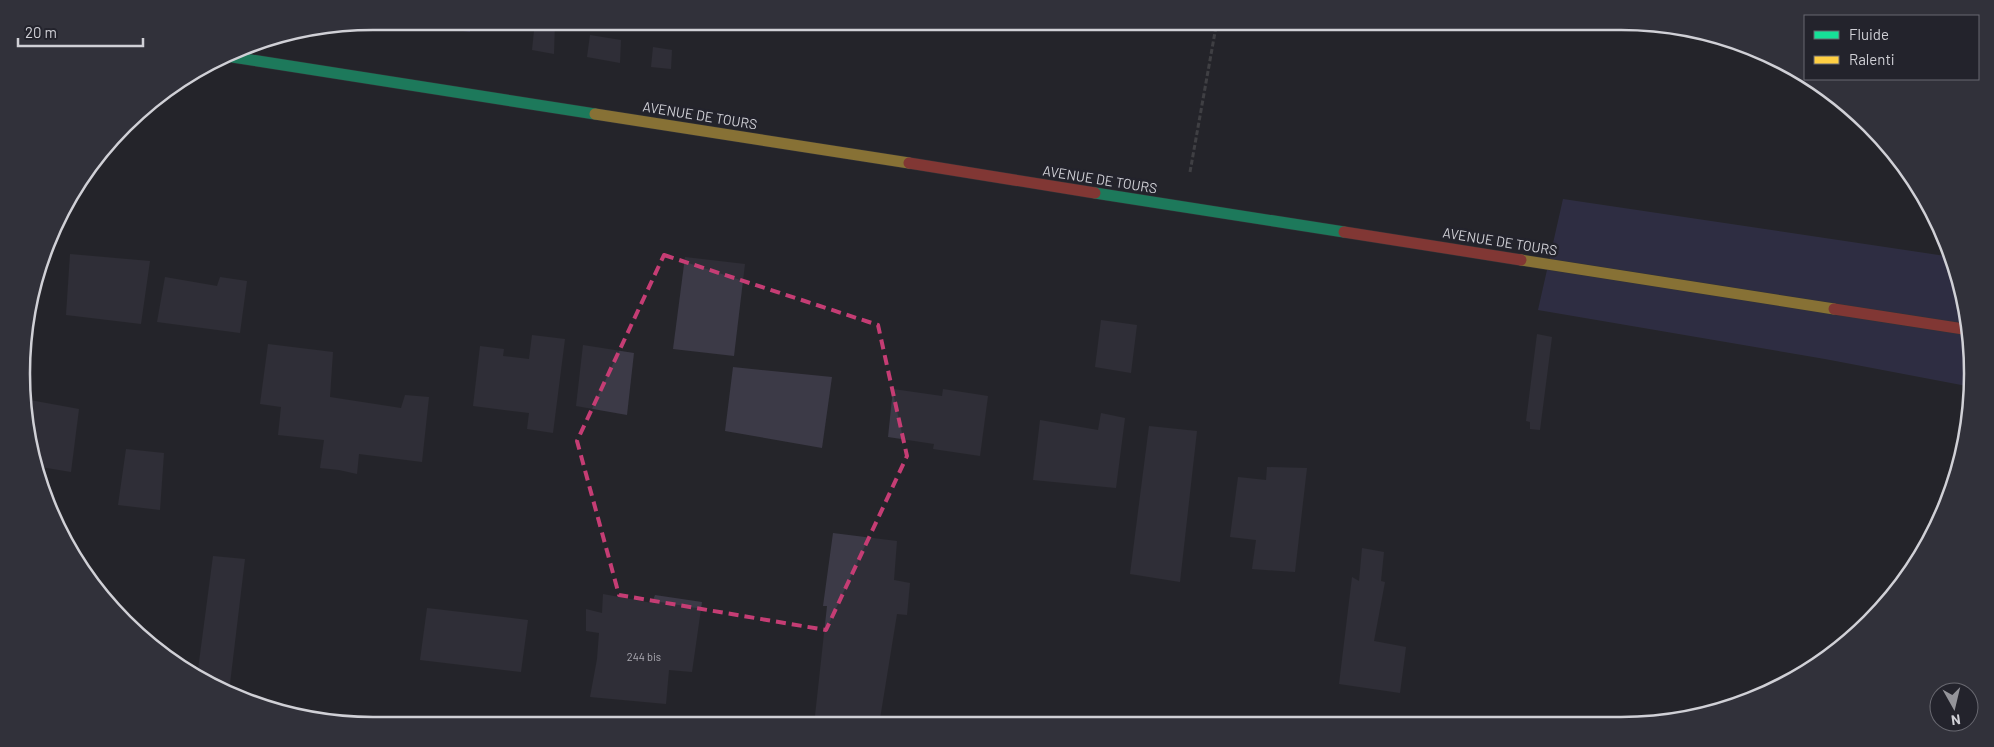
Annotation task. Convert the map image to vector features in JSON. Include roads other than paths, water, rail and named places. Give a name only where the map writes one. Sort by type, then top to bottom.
[{"type":"main road","name":"AVENUE DE TOURS","points":[[238,58],[1961,329]]}]
